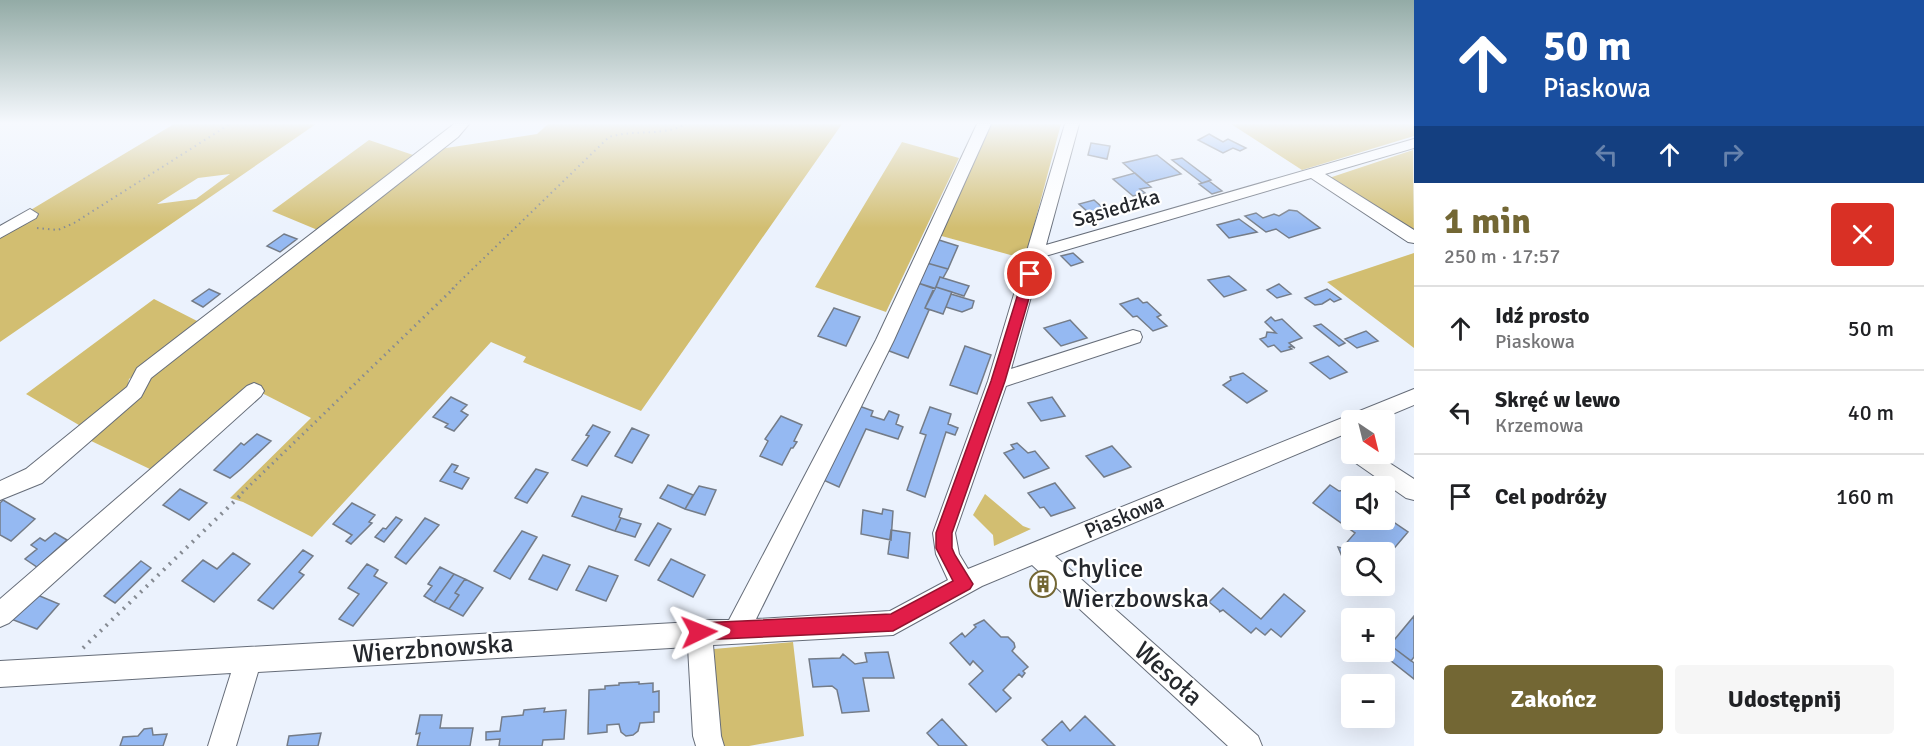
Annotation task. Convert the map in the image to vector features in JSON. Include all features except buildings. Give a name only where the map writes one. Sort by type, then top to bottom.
[{"type":"street","points":[[0,491],[34,476],[134,392],[144,373],[421,159]]},
{"type":"street","points":[[737,630],[885,339],[968,159]]},
{"type":"street","points":[[964,584],[944,548],[944,533],[998,381],[1037,253],[1062,159]]},
{"type":"street","name":"Sąsiedzka","points":[[1037,253],[1357,159]]},
{"type":"street","points":[[1312,172],[1414,238]]},
{"type":"street","points":[[0,233],[33,221]]},
{"type":"street","points":[[1043,229],[1077,241]]},
{"type":"street","points":[[998,381],[1133,337]]},
{"type":"street","points":[[0,615],[254,391]]},
{"type":"street","points":[[1382,410],[1414,397]]},
{"type":"street","name":"Piaskowa","points":[[866,625],[893,622],[964,584],[1341,426]]},
{"type":"street","points":[[1326,432],[1341,442]]},
{"type":"street","points":[[1374,464],[1414,491]]},
{"type":"street","name":"Wesoła","points":[[1035,553],[1248,746]]},
{"type":"street","name":"Wierzbnowska","points":[[0,674],[248,661],[699,632],[866,625]]},
{"type":"street","points":[[699,632],[707,736],[710,746]]},
{"type":"street","points":[[222,746],[248,661]]},
{"type":"path","points":[[33,221],[57,230],[74,223],[175,159]]},
{"type":"path","points":[[60,670],[587,159]]},
{"type":"shaded area","points":[[116,159],[266,159],[0,342],[0,236],[29,211]],"holes":[[[230,174],[196,199],[157,204],[198,178]]]},
{"type":"shaded area","points":[[343,159],[412,159],[320,231],[272,211]]},
{"type":"shaded area","points":[[422,159],[818,159],[641,411],[523,362],[526,357],[491,342],[312,537],[243,502],[230,498],[311,418],[250,387],[154,471],[87,439],[147,378]]},
{"type":"shaded area","points":[[892,159],[959,159],[886,312],[815,287]]},
{"type":"shaded area","points":[[972,159],[1052,159],[1025,259],[938,235]]},
{"type":"shaded area","points":[[1285,159],[1339,159],[1302,170]]},
{"type":"shaded area","points":[[1387,159],[1413,159],[1414,244],[1315,178],[1332,177]]},
{"type":"shaded area","points":[[1414,253],[1414,348],[1327,282]]},
{"type":"shaded area","points":[[154,299],[201,323],[129,379],[126,393],[84,428],[26,394]]},
{"type":"shaded area","points":[[985,494],[1023,526],[1031,529],[994,546],[993,535],[973,515]]},
{"type":"shaded area","points":[[793,642],[804,736],[749,746],[721,746],[714,649]]},
{"type":"place","name":"Chylice Wierzbowska","points":[[1043,584]]},
{"type":"route","points":[[699,632],[893,622],[964,584],[944,548],[944,533],[998,381],[1030,274]]}]
